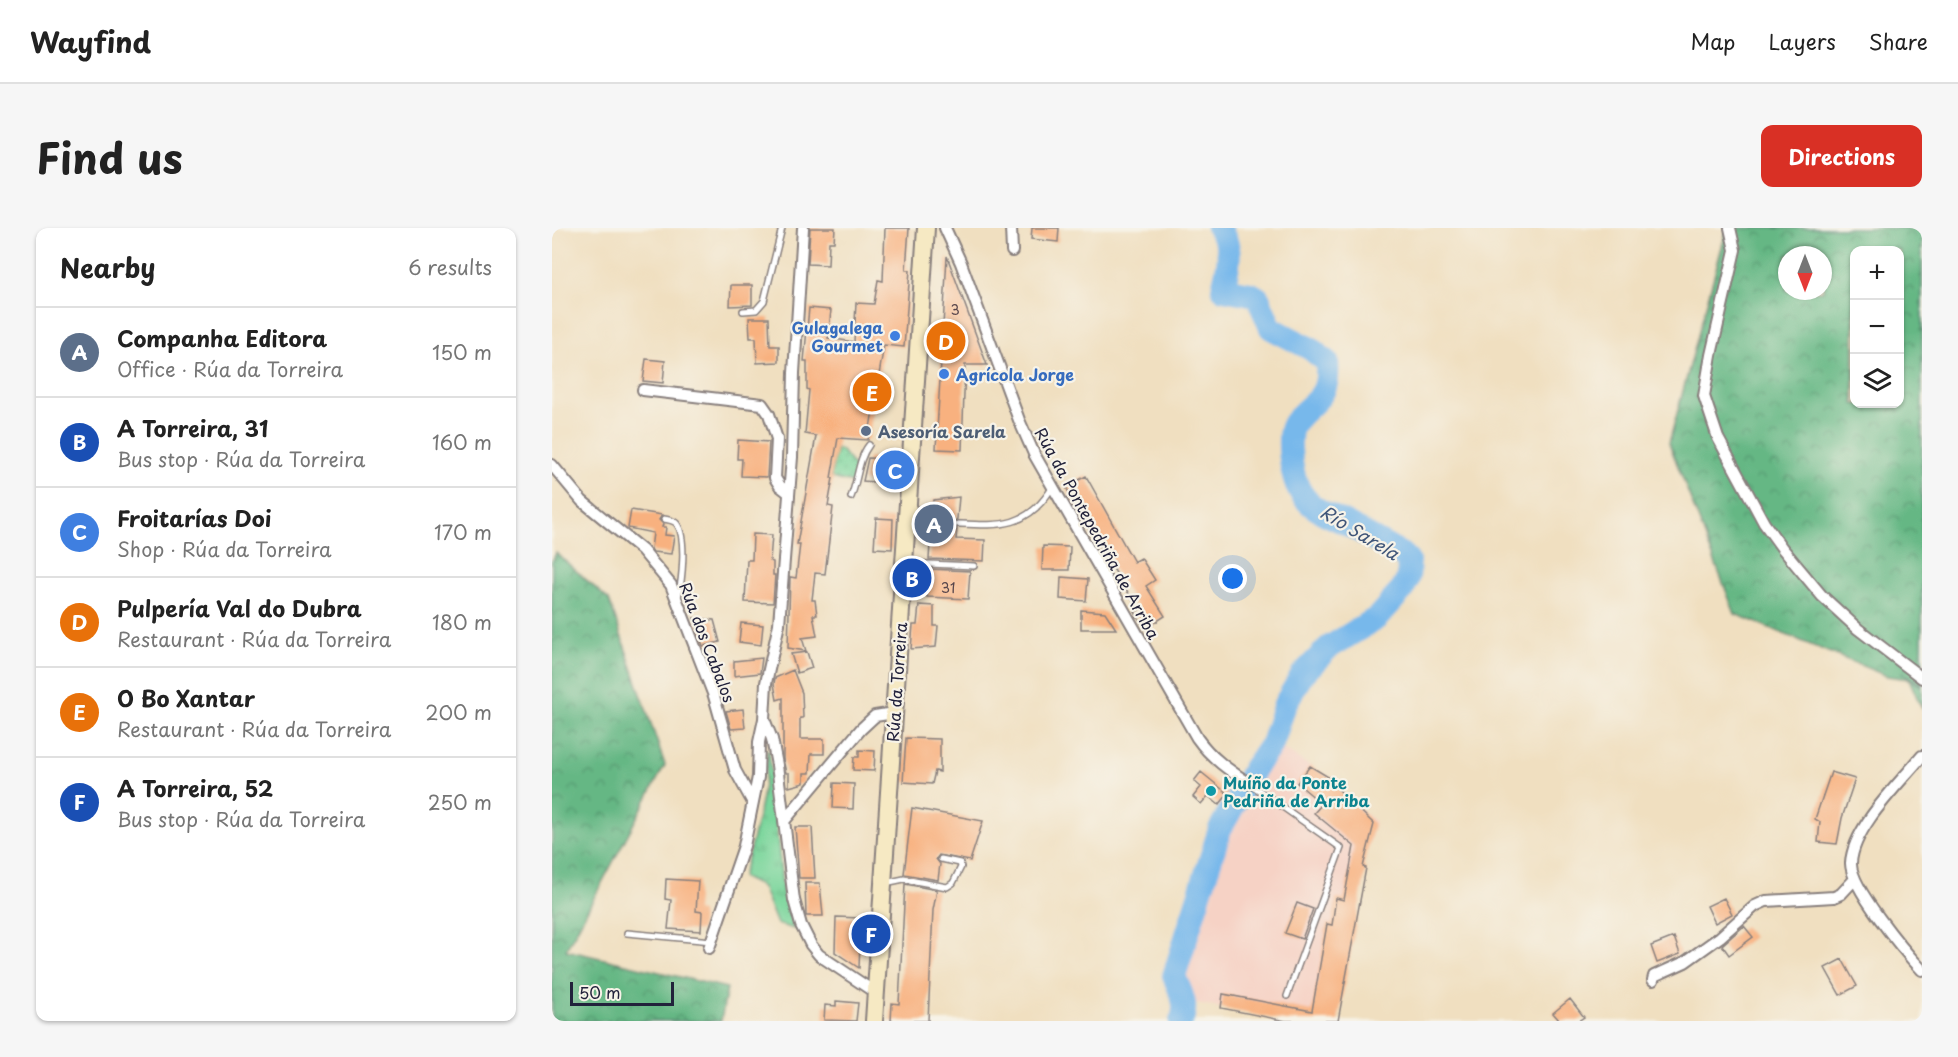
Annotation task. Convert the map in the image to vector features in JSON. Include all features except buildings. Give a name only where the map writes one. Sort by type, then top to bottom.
[{"type":"main road","name":"Rúa da Torreira","points":[[874,1021],[926,228]]},
{"type":"street","points":[[710,945],[744,846],[758,777],[759,742],[764,719],[766,683],[779,624],[789,493],[803,228]]},
{"type":"street","name":"Rúa da Pontepedriña de Arriba","points":[[945,228],[961,263],[1026,437],[1052,488],[1205,749],[1227,769],[1250,784]]},
{"type":"street","points":[[1011,228],[1012,251]]},
{"type":"street","points":[[1730,228],[1735,250],[1704,396],[1718,438],[1764,523],[1822,596],[1858,629],[1922,678]]},
{"type":"street","points":[[643,390],[762,404],[769,414],[777,439],[775,478],[780,486],[789,493]]},
{"type":"street","name":"Rúa dos Cabalos","points":[[552,465],[582,501],[642,550],[671,585],[714,696],[735,770],[752,801]]},
{"type":"street","points":[[785,820],[861,729],[875,716],[894,713]]},
{"type":"street","points":[[764,719],[772,740],[785,820],[794,900],[805,936],[819,954],[876,993]]},
{"type":"street","points":[[1922,756],[1860,834],[1851,865],[1854,880],[1891,935],[1922,970]]},
{"type":"street","points":[[1653,980],[1654,976],[1685,962],[1720,937],[1755,906],[1766,901],[1834,897],[1841,894],[1854,880]]},
{"type":"lane","points":[[743,311],[756,310],[764,301],[782,228]]},
{"type":"lane","points":[[851,497],[856,486],[863,453],[869,444]]},
{"type":"lane","points":[[958,524],[996,525],[1019,520],[1036,509],[1052,488]]},
{"type":"lane","points":[[664,519],[674,521],[680,533],[682,573],[677,598]]},
{"type":"lane","points":[[904,563],[974,566]]},
{"type":"lane","points":[[1250,784],[1341,848],[1287,996]]},
{"type":"lane","points":[[883,884],[904,879],[947,887],[953,883],[961,867],[960,863],[941,859]]},
{"type":"lane","points":[[627,933],[710,945]]},
{"type":"shaded area","points":[[1276,745],[1340,784],[1336,787],[1375,822],[1363,867],[1366,868],[1338,1021],[1286,1021],[1187,1001],[1180,974],[1222,837],[1257,772]]},
{"type":"green space","points":[[1727,228],[1922,228],[1922,685],[1901,672],[1922,687],[1922,709],[1909,679],[1887,676],[1735,614],[1669,443]]},
{"type":"green space","points":[[836,449],[841,450],[857,470],[854,483],[831,478]]},
{"type":"green space","points":[[556,553],[609,600],[665,765],[566,950],[727,988],[721,1021],[552,1021],[552,562]]},
{"type":"green space","points":[[767,750],[769,750],[783,894],[794,929],[777,924],[762,887],[742,877],[762,798]]},
{"type":"waterway","name":"Río Sarela","points":[[1181,1021],[1184,1004],[1174,976],[1220,829],[1255,767],[1272,744],[1285,704],[1302,675],[1328,648],[1377,618],[1402,590],[1409,570],[1408,561],[1403,555],[1318,510],[1301,492],[1292,468],[1290,449],[1292,426],[1323,392],[1326,384],[1327,362],[1311,349],[1271,328],[1258,298],[1251,294],[1223,289],[1229,257],[1227,243],[1218,228]]},
{"type":"place","name":"Gulagalega Gourmet","points":[[895,336]]},
{"type":"place","name":"Pulpería Val do Dubra","points":[[946,341]]},
{"type":"place","name":"Agrícola Jorge","points":[[944,374]]},
{"type":"place","name":"O Bo Xantar","points":[[872,392]]},
{"type":"place","name":"Asesoría Sarela","points":[[866,431]]},
{"type":"place","name":"Froitarías Doi","points":[[895,470]]},
{"type":"place","name":"Companha Editora","points":[[934,524]]},
{"type":"place","name":"A Torreira, 31","points":[[912,578]]},
{"type":"place","name":"Muíño da Ponte Pedriña de Arriba","points":[[1211,791]]},
{"type":"place","name":"A Torreira, 52","points":[[871,934]]}]
